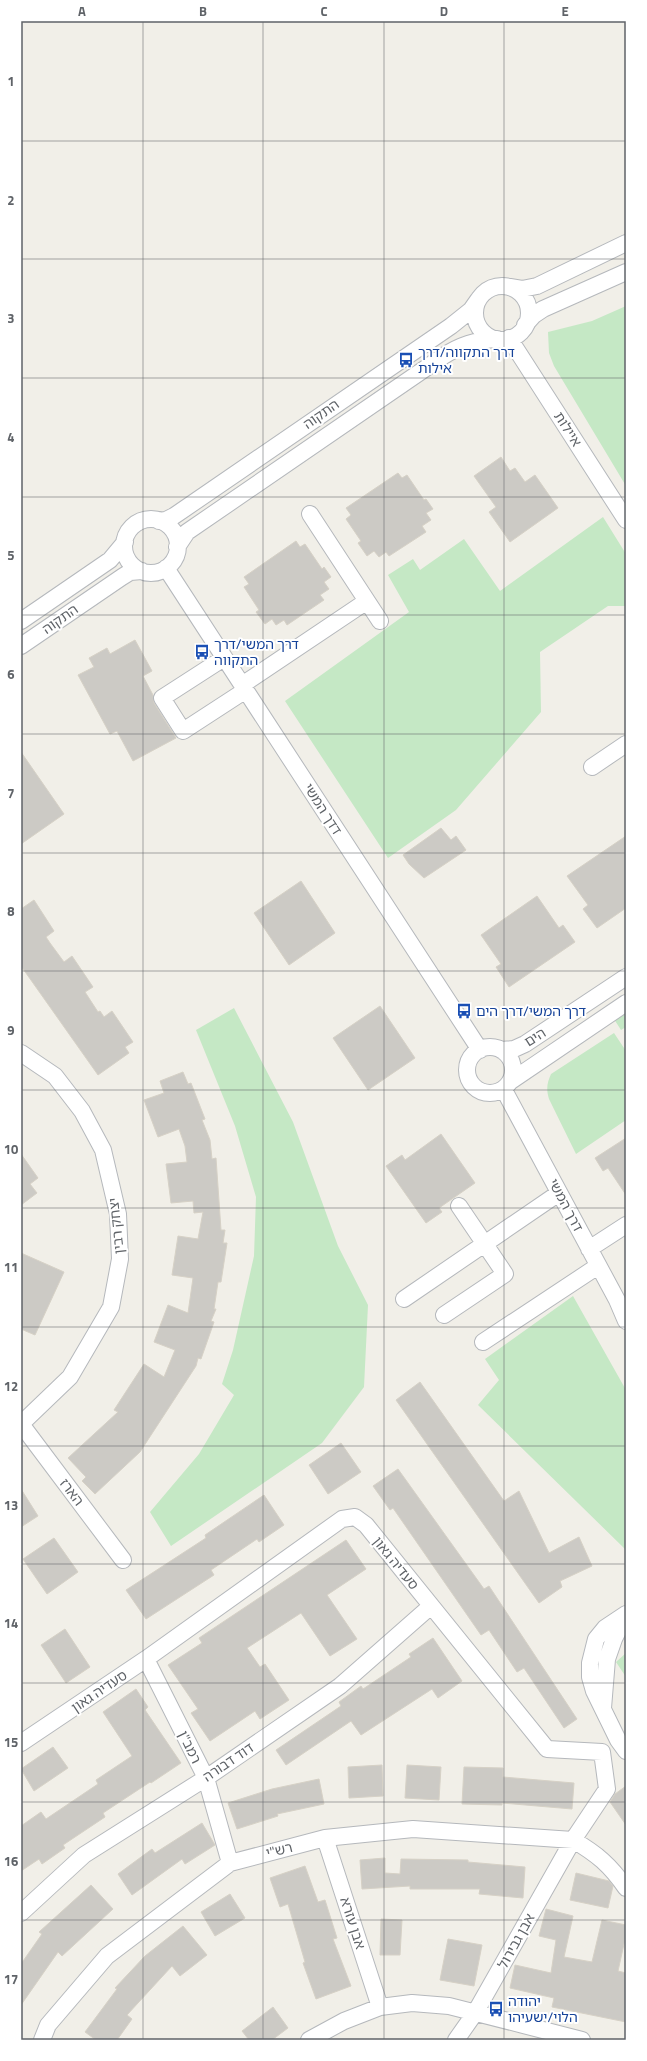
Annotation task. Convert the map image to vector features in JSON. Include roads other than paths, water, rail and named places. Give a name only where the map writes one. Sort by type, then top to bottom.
[{"type":"street","points":[[626,243],[537,286],[522,289],[502,286],[490,289],[478,300],[475,312],[478,324],[486,334],[503,338],[517,334],[537,312],[554,303],[626,272]]},
{"type":"street","points":[[510,287],[521,294],[527,305],[528,313],[525,325]]},
{"type":"street","name":"התקוה","points":[[159,521],[166,520],[174,516],[451,326],[471,310],[478,300]]},
{"type":"street","name":"התקוה","points":[[177,547],[187,532],[442,356],[464,345],[481,340],[503,338]]},
{"type":"street","name":"איילות","points":[[503,338],[626,520]]},
{"type":"street","points":[[310,514],[380,621]]},
{"type":"street","points":[[147,520],[159,521],[172,531],[177,547],[174,558],[166,568],[154,572],[142,571],[131,565],[127,558],[125,542],[127,534],[135,524],[147,520]]},
{"type":"street","name":"התקוה","points":[[21,621],[110,560],[125,542]]},
{"type":"street","name":"דדך המשי","points":[[166,568],[480,1050]]},
{"type":"street","name":"התקוה","points":[[21,646],[130,572],[142,571]]},
{"type":"street","points":[[224,658],[162,698],[183,731],[367,602]]},
{"type":"street","points":[[592,767],[626,744]]},
{"type":"street","name":"הים","points":[[501,1050],[514,1049],[525,1044],[626,977]]},
{"type":"street","name":"הים","points":[[507,1085],[626,1004]]},
{"type":"street","points":[[491,1047],[501,1050],[510,1057],[514,1071],[507,1085],[493,1094],[483,1093],[476,1089],[469,1080],[467,1070],[468,1063],[480,1050],[491,1047]]},
{"type":"street","name":"יצחק רבין","points":[[21,1053],[55,1076],[82,1111],[103,1150],[118,1214],[120,1259],[111,1307],[70,1377],[21,1424]]},
{"type":"street","name":"דרך המשי","points":[[507,1085],[559,1193],[598,1266],[621,1297],[626,1321]]},
{"type":"street","points":[[404,1299],[559,1193]]},
{"type":"street","points":[[444,1315],[505,1274],[459,1206]]},
{"type":"street","points":[[589,1249],[626,1225]]},
{"type":"street","points":[[483,1342],[598,1266]]},
{"type":"street","name":"הארז","points":[[21,1424],[123,1560]]},
{"type":"street","name":"סעדיה גאון","points":[[21,1743],[146,1659],[342,1519],[355,1517],[366,1525],[548,1749],[602,1752],[607,1789],[573,1840]]},
{"type":"street","name":"דוד דבורה","points":[[21,1913],[84,1855],[206,1778],[340,1686],[431,1606]]},
{"type":"street","points":[[626,1614],[607,1659],[603,1708],[618,1740],[626,1751]]},
{"type":"street","name":"רמב\"ן","points":[[146,1659],[206,1778],[230,1863]]},
{"type":"street","name":"רש\"י","points":[[42,2040],[48,2025],[107,1956],[230,1863],[325,1838],[413,1829],[573,1840]]},
{"type":"street","name":"אבן עזרא","points":[[325,1838],[380,2007]]},
{"type":"street","points":[[573,1840],[590,1850],[611,1867],[626,1888]]},
{"type":"street","name":"אבן גבירול","points":[[456,2040],[475,2013],[573,1840]]},
{"type":"street","points":[[309,2040],[344,2020],[380,2007],[412,2003],[449,2006],[547,2036],[582,2040]]},
{"type":"place","name":"דרך התקווה/דרך אילות","points":[[406,360]]},
{"type":"place","name":"דרך המשי/דרך התקווה","points":[[202,652]]},
{"type":"place","name":"דרך המשי/דרך הים","points":[[464,1011]]},
{"type":"place","name":"יהודה הלוי/ישעיהו","points":[[496,2009]]}]
